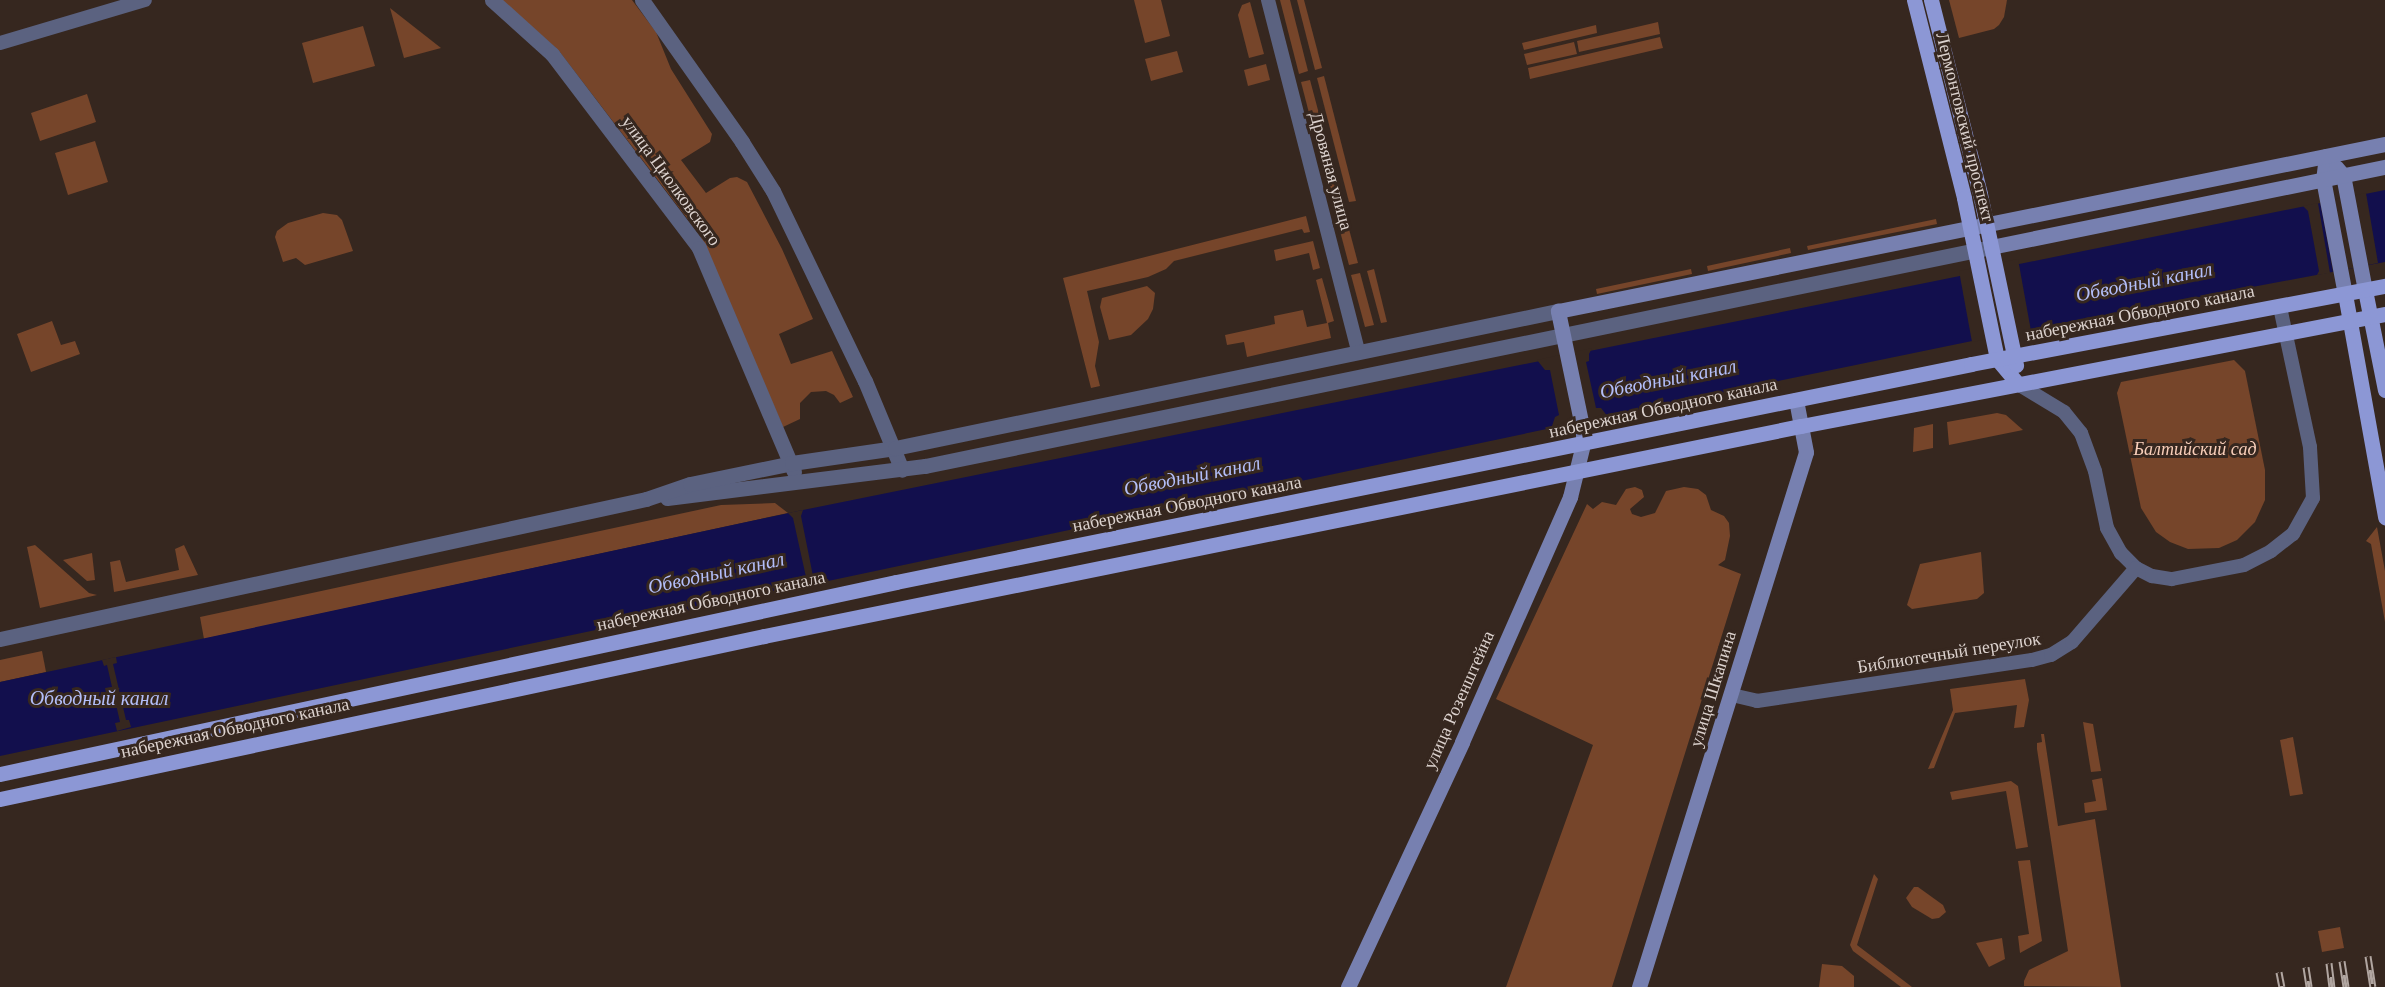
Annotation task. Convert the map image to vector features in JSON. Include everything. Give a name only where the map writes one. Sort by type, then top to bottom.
[{"type":"main road","name":"Лермонтовский проспект","points":[[1914,0],[1970,228],[1997,359]]},
{"type":"main road","name":"Лермонтовский проспект","points":[[1931,0],[1987,225],[2015,357]]},
{"type":"main road","points":[[1558,311],[2385,144]]},
{"type":"main road","points":[[2326,156],[2343,175],[2365,290],[2378,315],[2385,390]]},
{"type":"main road","points":[[2326,156],[2323,179],[2385,517]]},
{"type":"main road","points":[[1993,254],[2385,167]]},
{"type":"main road","name":"набережная Обводного канала","points":[[0,774],[896,582],[1997,359],[2385,286]]},
{"type":"main road","name":"улица Розенштейна","points":[[1348,987],[1487,688],[1570,497],[1583,444],[1582,422],[1558,311]]},
{"type":"main road","name":"набережная Обводного канала","points":[[0,799],[752,639],[1801,426],[2378,315]]},
{"type":"main road","points":[[2015,357],[2018,384]]},
{"type":"main road","points":[[1997,359],[2018,384]]},
{"type":"main road","name":"улица Шкапина","points":[[1639,987],[1806,452],[1796,400]]},
{"type":"street","points":[[0,43],[145,0]]},
{"type":"street","name":"улица Циолковского","points":[[492,0],[552,54],[699,248],[792,463],[796,483]]},
{"type":"street","points":[[642,0],[742,142],[773,191],[895,448],[902,470]]},
{"type":"street","name":"Дровяная улица","points":[[1268,0],[1358,351]]},
{"type":"street","points":[[0,639],[646,499],[902,470],[1562,333],[1993,254]]},
{"type":"street","points":[[2018,384],[2064,412],[2081,433],[2095,471],[2107,528],[2121,553],[2136,568],[2152,576],[2172,579],[2244,565],[2271,551],[2293,534],[2313,498],[2314,482],[2280,307]]},
{"type":"street","points":[[646,499],[690,484],[792,463],[895,448],[1558,311]]},
{"type":"street","name":"Библиотечный переулок","points":[[1732,695],[1757,701],[2032,660],[2063,650],[2136,568]]},
{"type":"green space","points":[[502,0],[632,0],[656,32],[671,69],[712,134],[710,142],[681,160],[706,193],[730,178],[737,177],[747,182],[782,249],[813,319],[779,334],[791,364],[832,351],[853,397],[840,403],[834,395],[826,391],[811,392],[800,403],[800,419],[783,427],[700,235],[559,51]]},
{"type":"green space","points":[[1134,0],[1161,0],[1170,36],[1145,43]]},
{"type":"green space","points":[[1280,0],[1290,0],[1308,71],[1299,74]]},
{"type":"green space","points":[[1297,0],[1304,0],[1322,68],[1315,70]]},
{"type":"green space","points":[[1949,0],[2007,0],[2004,17],[1994,29],[1959,38]]},
{"type":"green space","points":[[1250,2],[1264,54],[1249,58],[1238,15],[1242,5]]},
{"type":"green space","points":[[390,8],[441,48],[404,58]]},
{"type":"green space","points":[[1658,22],[1660,34],[1579,52],[1577,41]]},
{"type":"green space","points":[[1596,25],[1597,33],[1524,50],[1522,43]]},
{"type":"green space","points":[[363,26],[375,66],[313,83],[302,43]]},
{"type":"green space","points":[[1660,37],[1663,48],[1530,79],[1528,68]]},
{"type":"green space","points":[[1574,42],[1577,54],[1527,65],[1524,54]]},
{"type":"green space","points":[[1177,51],[1183,72],[1151,81],[1145,59]]},
{"type":"green space","points":[[1266,64],[1270,80],[1248,86],[1244,70]]},
{"type":"green space","points":[[1324,76],[1356,201],[1349,202],[1317,78]]},
{"type":"green space","points":[[1310,80],[1343,204],[1333,206],[1301,82]]},
{"type":"green space","points":[[87,94],[96,122],[40,141],[31,113]]},
{"type":"green space","points":[[95,141],[108,182],[68,195],[55,153]]},
{"type":"green space","points":[[323,213],[337,215],[342,220],[353,251],[305,265],[296,258],[283,262],[275,237],[277,231],[288,223]]},
{"type":"green space","points":[[1345,214],[1358,263],[1349,265],[1336,216]]},
{"type":"green space","points":[[1306,216],[1310,232],[1304,233],[1302,229],[1174,261],[1166,269],[1148,277],[1087,291],[1099,342],[1095,366],[1100,386],[1091,388],[1063,278]]},
{"type":"green space","points":[[1936,219],[1937,224],[1808,250],[1807,246]]},
{"type":"green space","points":[[1313,241],[1320,268],[1313,270],[1309,253],[1276,261],[1274,250]]},
{"type":"green space","points":[[1790,248],[1791,253],[1708,271],[1707,266]]},
{"type":"green space","points":[[1374,269],[1387,322],[1381,323],[1367,271]]},
{"type":"green space","points":[[1691,269],[1692,274],[1597,294],[1596,289]]},
{"type":"green space","points":[[1360,273],[1374,325],[1365,327],[1351,275]]},
{"type":"green space","points":[[1322,278],[1334,321],[1328,323],[1331,338],[1247,357],[1244,342],[1227,345],[1225,335],[1275,324],[1274,316],[1303,310],[1307,327],[1327,323],[1316,280]]},
{"type":"green space","points":[[1147,286],[1155,293],[1153,309],[1148,319],[1131,335],[1109,340],[1100,307],[1102,298]]},
{"type":"green space","points":[[52,321],[61,345],[75,341],[80,354],[31,372],[17,334]]},
{"type":"green space","name":"Балтийский сад","points":[[2234,360],[2245,371],[2265,470],[2265,500],[2255,522],[2237,540],[2219,548],[2188,549],[2170,542],[2156,532],[2141,508],[2117,393],[2121,382]]},
{"type":"green space","points":[[1997,413],[2006,415],[2023,430],[1949,445],[1947,422]]},
{"type":"green space","points":[[1933,424],[1933,448],[1913,452],[1914,428]]},
{"type":"green space","points":[[1635,487],[1642,490],[1644,497],[1630,509],[1632,514],[1641,517],[1655,513],[1666,491],[1684,487],[1698,489],[1706,495],[1711,510],[1724,516],[1729,523],[1730,536],[1725,560],[1718,565],[1741,574],[1612,987],[1506,987],[1593,745],[1496,699],[1587,504],[1593,509],[1602,502],[1616,505],[1626,489]]},
{"type":"green space","points":[[775,503],[788,513],[204,639],[200,617],[721,505]]},
{"type":"green space","points":[[2377,527],[2385,571],[2385,622],[2371,544],[2366,541]]},
{"type":"green space","points":[[35,545],[89,593],[97,595],[40,608],[27,547]]},
{"type":"green space","points":[[184,545],[198,575],[114,592],[110,562],[120,560],[126,582],[179,570],[175,549]]},
{"type":"green space","points":[[1981,552],[1984,593],[1977,599],[1912,609],[1907,605],[1920,564]]},
{"type":"green space","points":[[92,553],[95,580],[87,581],[63,560]]},
{"type":"green space","points":[[42,651],[46,672],[0,682],[0,660]]},
{"type":"green space","points":[[2025,679],[2029,700],[2024,727],[2014,728],[2017,705],[1955,713],[1934,768],[1928,769],[1953,710],[1950,689]]},
{"type":"green space","points":[[2083,722],[2093,724],[2101,771],[2091,772]]},
{"type":"green space","points":[[2041,734],[2044,734],[2058,826],[2095,819],[2121,987],[2024,986],[2029,970],[2068,951],[2037,749],[2037,743],[2042,742]]},
{"type":"green space","points":[[2293,737],[2303,794],[2290,796],[2280,740]]},
{"type":"green space","points":[[2102,778],[2107,810],[2085,813],[2084,803],[2096,801],[2092,780]]},
{"type":"green space","points":[[2011,781],[2018,786],[2028,847],[2016,849],[2006,791],[1952,800],[1950,792]]},
{"type":"green space","points":[[2030,860],[2042,941],[2020,953],[2018,936],[2029,934],[2018,861]]},
{"type":"green space","points":[[1874,874],[1878,879],[1857,945],[1912,987],[1901,987],[1853,951],[1850,945]]},
{"type":"green space","points":[[1914,887],[1918,887],[1943,905],[1946,912],[1939,918],[1932,919],[1912,907],[1906,898]]},
{"type":"green space","points":[[2340,927],[2344,948],[2322,952],[2318,931]]},
{"type":"green space","points":[[2002,938],[2005,959],[1989,967],[1976,943]]},
{"type":"green space","points":[[1822,964],[1842,966],[1854,976],[1854,987],[1819,987]]},
{"type":"water","name":"Обводный канал","points":[[2385,190],[2385,262],[2040,327],[1599,418],[0,756],[0,682],[803,510]]},
{"type":"pier","points":[[2366,193],[2378,263],[2333,272],[2320,202]]},
{"type":"pier","points":[[2318,203],[2330,273],[2317,275],[2319,271],[2308,211],[2303,206]]},
{"type":"pier","points":[[2018,259],[2031,331],[1972,342],[1959,271]]},
{"type":"pier","points":[[1592,348],[1589,361],[1586,362],[1596,408],[1601,408],[1608,417],[1551,429],[1555,417],[1559,415],[1550,370],[1545,370],[1537,360]]},
{"type":"pier","points":[[803,510],[801,516],[813,576],[820,581],[803,585],[806,577],[793,518],[788,513]]},
{"type":"pier","points":[[116,657],[117,663],[113,664],[126,720],[129,720],[131,727],[117,731],[115,723],[120,722],[107,665],[104,666],[102,660]]},
{"type":"railway","points":[[2368,956],[2373,987]]},
{"type":"railway","points":[[2342,961],[2346,987]]},
{"type":"railway","points":[[2329,963],[2332,987]]},
{"type":"railway","points":[[2306,967],[2309,987]]},
{"type":"railway","points":[[2279,972],[2282,987]]}]
